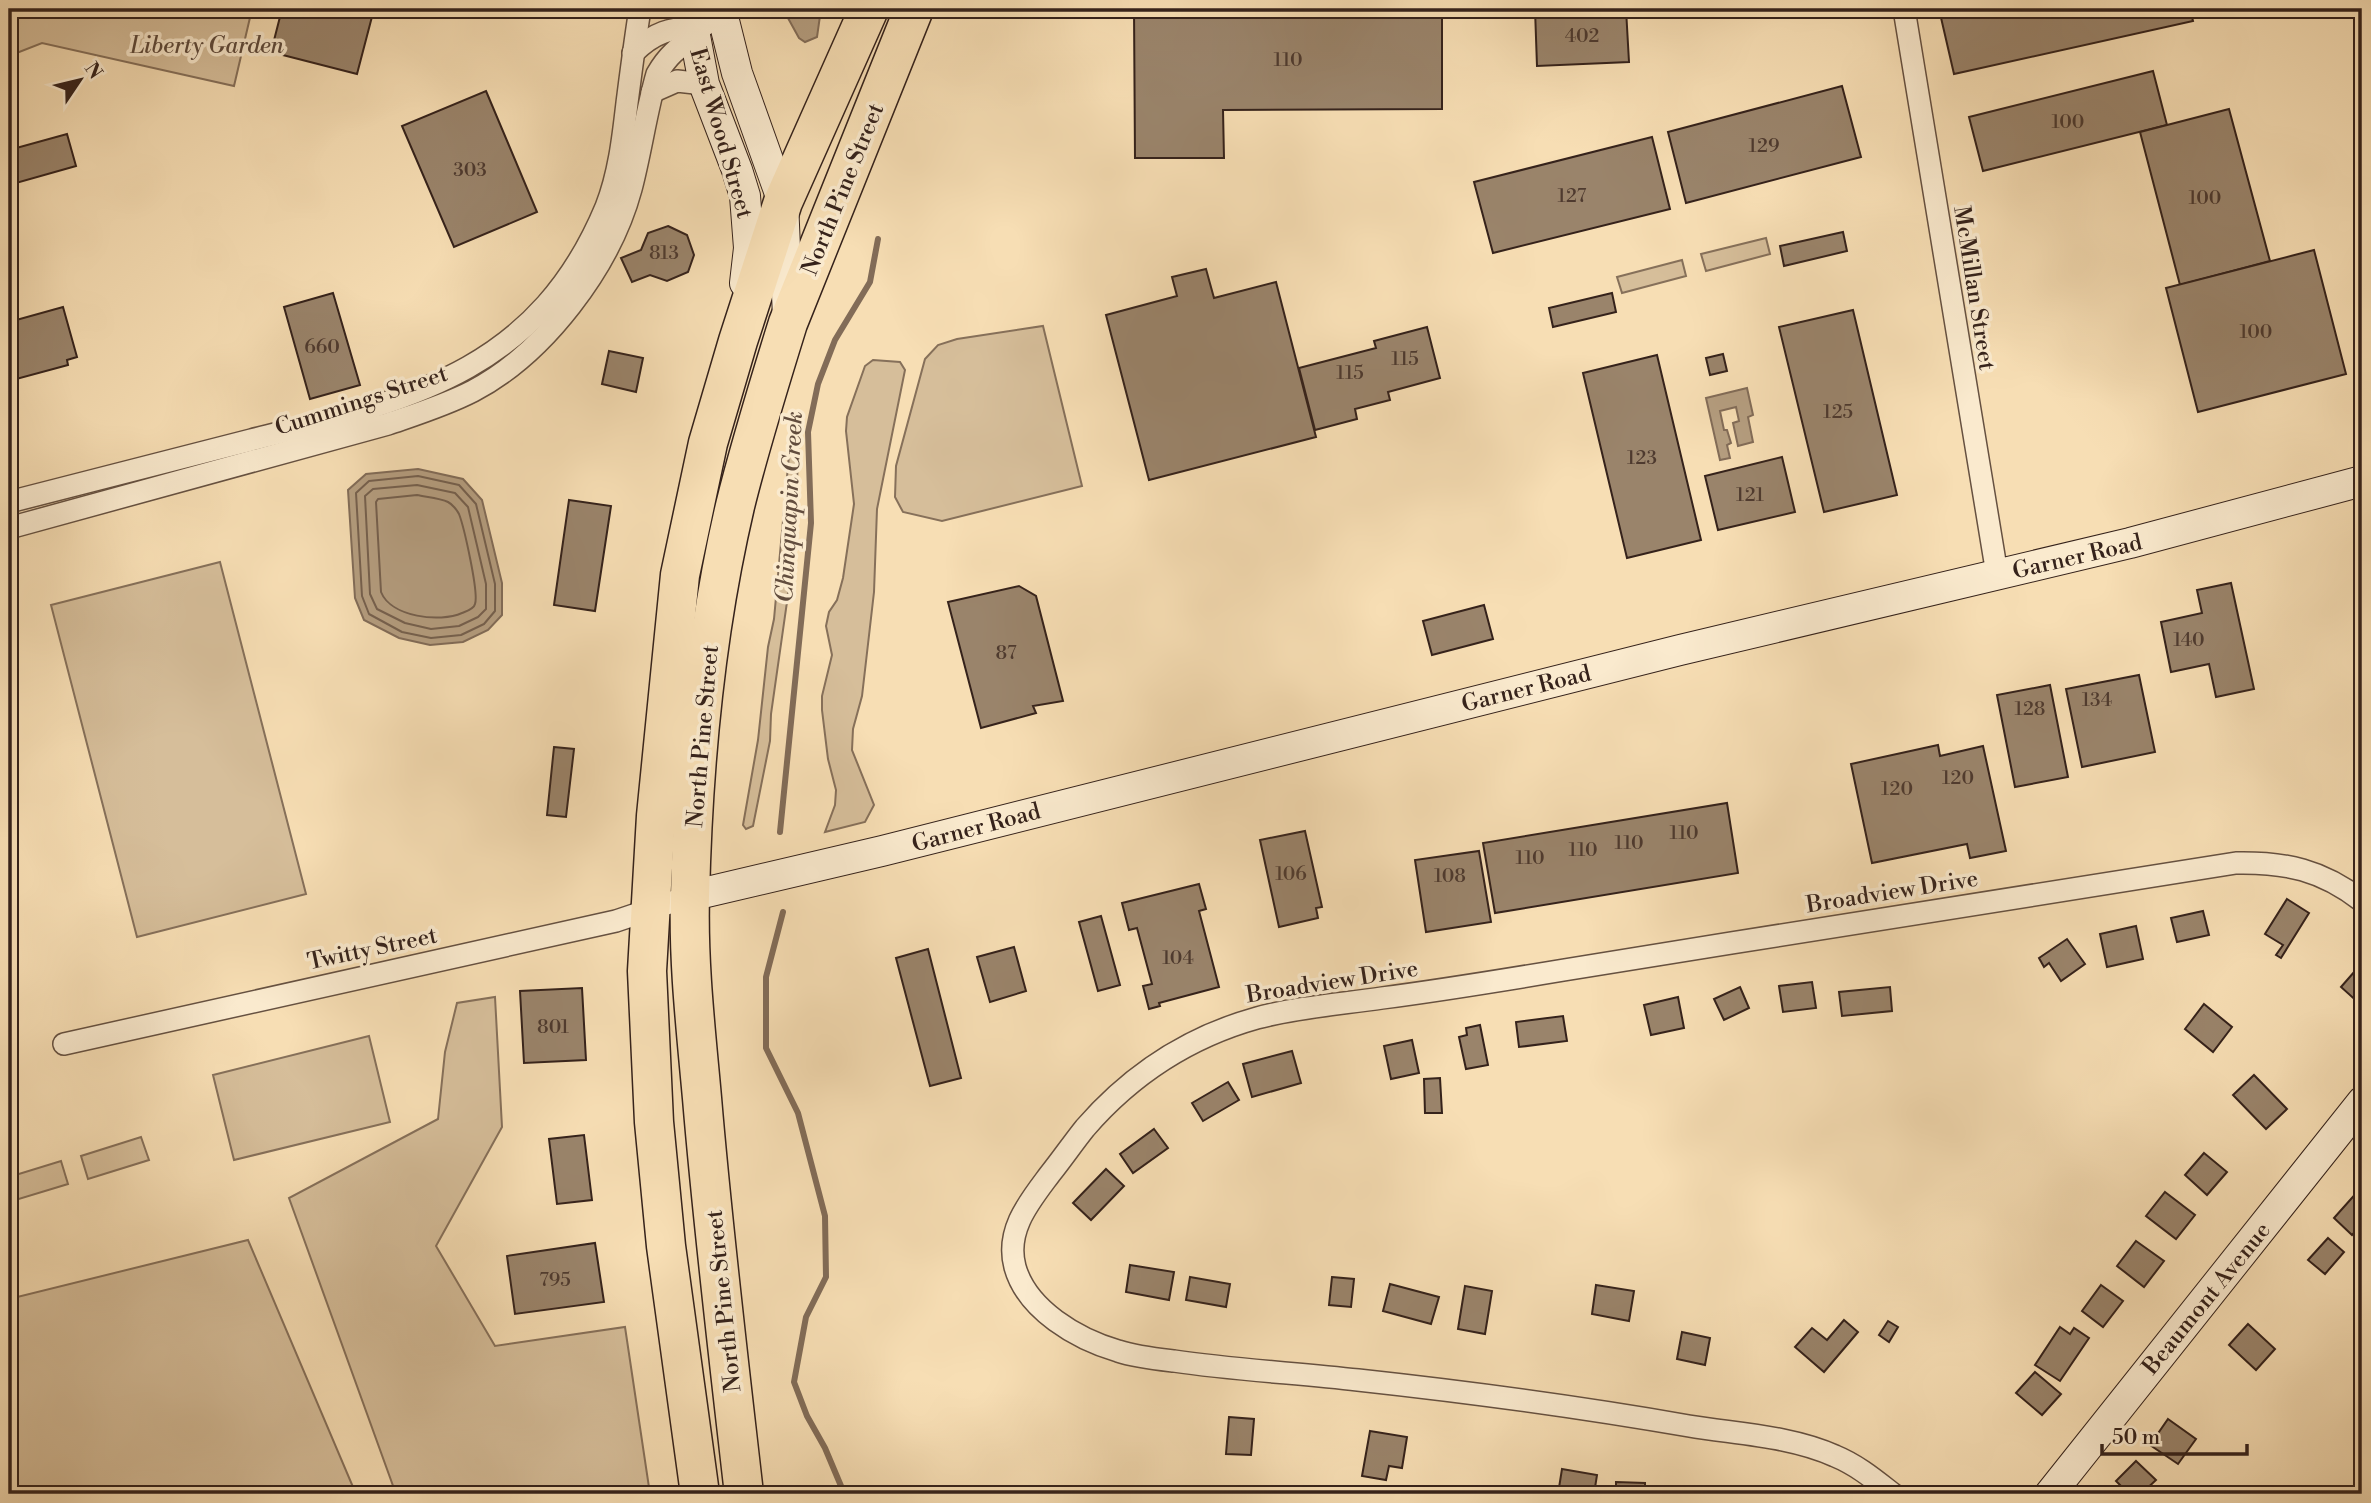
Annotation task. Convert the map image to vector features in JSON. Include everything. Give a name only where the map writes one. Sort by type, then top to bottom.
[{"type":"highway","name":"North Pine Street","points":[[700,1494],[666,1246],[654,1122],[647,971],[656,816],[680,575],[708,443],[737,341],[783,202],[869,9]]},
{"type":"highway","name":"North Pine Street","points":[[744,1494],[693,1002],[690,897],[694,785],[703,687],[715,606],[736,504],[789,323],[914,9]]},
{"type":"street","name":"Cummings Street","points":[[9,502],[368,410],[431,386],[491,355],[530,323],[555,296],[592,237],[607,204],[617,169],[640,9]]},
{"type":"street","name":"McMillan Street","points":[[1904,9],[1997,575]]},
{"type":"street","points":[[633,53],[645,41],[660,32],[723,16]]},
{"type":"street","name":"East Wood Street","points":[[723,16],[737,73],[783,202],[789,323]]},
{"type":"street","name":"Cummings Street","points":[[9,528],[388,424],[441,405],[499,375],[527,353],[557,321],[584,288],[602,258],[619,224],[631,190],[657,74],[693,24]]},
{"type":"street","name":"East Wood Street","points":[[693,24],[704,85],[737,170],[748,222],[749,248],[737,341]]},
{"type":"street","points":[[652,92],[677,81],[704,85]]},
{"type":"street","name":"Garner Road","points":[[690,897],[1580,675],[2186,529],[2362,481]]},
{"type":"street","name":"Broadview Drive","points":[[1893,1494],[1853,1465],[1813,1448],[1791,1443],[1639,1417],[1359,1380],[1212,1367],[1116,1351],[1071,1331],[1032,1298],[1018,1276],[1013,1261],[1012,1246],[1017,1224],[1028,1204],[1080,1134],[1135,1078],[1202,1037],[1238,1023],[1276,1013],[1433,991],[2236,863],[2269,863],[2302,869],[2332,881],[2362,901]]},
{"type":"street","name":"Twitty Street","points":[[64,1044],[616,921],[690,897]]},
{"type":"street","name":"Beaumont Avenue","points":[[2050,1494],[2362,1102]]},
{"type":"green space","name":"Liberty Garden","points":[[9,9],[252,9],[234,86],[42,43],[9,56]]},
{"type":"green space","points":[[1766,238],[1770,254],[1706,271],[1701,254]]},
{"type":"green space","points":[[1682,260],[1686,276],[1622,293],[1617,277]]},
{"type":"green space","points":[[1043,326],[1082,486],[942,521],[903,512],[895,497],[896,466],[925,359],[938,345],[957,339]]},
{"type":"green space","points":[[873,360],[900,362],[905,370],[877,509],[874,592],[862,696],[853,729],[852,750],[874,805],[865,822],[825,832],[835,805],[836,790],[828,759],[822,710],[822,696],[832,655],[826,626],[843,578],[854,504],[846,431],[847,417],[865,366]]},
{"type":"green space","points":[[794,430],[799,433],[795,533],[789,588],[771,714],[770,741],[753,826],[746,829],[743,825],[758,740],[768,647],[774,619],[791,433]]},
{"type":"green space","points":[[220,562],[306,894],[137,937],[51,605]]},
{"type":"green space","points":[[495,997],[502,1127],[436,1246],[495,1346],[625,1327],[650,1494],[396,1494],[289,1198],[438,1119],[445,1052],[457,1003]]},
{"type":"green space","points":[[369,1036],[390,1122],[234,1160],[213,1075]]},
{"type":"green space","points":[[141,1137],[149,1160],[88,1179],[81,1156]]},
{"type":"green space","points":[[61,1161],[68,1184],[9,1202],[9,1177]]},
{"type":"green space","points":[[248,1240],[356,1494],[9,1494],[9,1299]]},
{"type":"water","points":[[783,9],[817,9],[820,16],[817,37],[805,42],[799,38]]},
{"type":"water","points":[[1747,388],[1753,415],[1748,417],[1753,442],[1738,446],[1733,423],[1739,421],[1736,407],[1720,411],[1724,430],[1727,430],[1731,443],[1727,445],[1730,458],[1720,460],[1706,398]]},
{"type":"water","points":[[418,469],[463,479],[482,500],[502,583],[502,615],[488,630],[463,642],[430,645],[399,638],[364,620],[355,598],[348,490],[366,474]]},
{"type":"building","points":[[282,9],[374,9],[357,74],[271,52]]},
{"type":"building","points":[[1134,9],[1442,9],[1442,109],[1223,110],[1224,158],[1135,158]]},
{"type":"building","points":[[1535,9],[1626,9],[1629,62],[1537,66]]},
{"type":"building","points":[[1939,9],[2190,9],[2193,21],[1954,74]]},
{"type":"building","points":[[2153,71],[2167,125],[1983,171],[1969,117]]},
{"type":"building","points":[[1842,86],[1861,157],[1686,203],[1668,132]]},
{"type":"building","points":[[486,91],[537,212],[454,247],[402,126]]},
{"type":"building","points":[[2229,109],[2270,261],[2180,285],[2140,132]]},
{"type":"building","points":[[67,134],[76,166],[9,185],[9,150]]},
{"type":"building","points":[[1652,137],[1670,209],[1493,253],[1474,182]]},
{"type":"building","points":[[668,226],[687,235],[694,255],[688,272],[667,281],[650,275],[632,282],[621,258],[641,250],[648,233]]},
{"type":"building","points":[[1843,232],[1847,251],[1784,266],[1780,246]]},
{"type":"building","points":[[2314,250],[2346,374],[2198,412],[2166,288]]},
{"type":"building","points":[[1206,269],[1214,298],[1276,282],[1316,437],[1149,480],[1106,315],[1177,296],[1172,277]]},
{"type":"building","points":[[333,293],[360,385],[310,399],[284,307]]},
{"type":"building","points":[[1612,293],[1616,312],[1553,327],[1549,308]]},
{"type":"building","points":[[63,307],[77,357],[67,360],[68,365],[9,381],[9,322]]},
{"type":"building","points":[[1853,310],[1897,495],[1824,512],[1779,327]]},
{"type":"building","points":[[1427,327],[1440,378],[1388,392],[1390,400],[1355,409],[1357,419],[1315,430],[1299,368],[1376,348],[1374,341]]},
{"type":"building","points":[[609,351],[643,358],[636,392],[602,384]]},
{"type":"building","points":[[1723,354],[1727,371],[1710,375],[1706,358]]},
{"type":"building","points":[[1657,355],[1701,540],[1627,558],[1583,373]]},
{"type":"building","points":[[1782,457],[1795,512],[1718,530],[1705,476]]},
{"type":"building","points":[[569,500],[611,506],[595,611],[554,605]]},
{"type":"building","points":[[2231,583],[2254,689],[2216,697],[2209,664],[2171,672],[2161,622],[2202,613],[2197,590]]},
{"type":"building","points":[[1019,586],[1036,596],[1063,701],[1033,706],[1036,713],[981,728],[948,602]]},
{"type":"building","points":[[1484,605],[1493,639],[1432,655],[1423,621]]},
{"type":"building","points":[[2139,675],[2155,752],[2082,767],[2066,689]]},
{"type":"building","points":[[2050,685],[2068,777],[2015,787],[1997,695]]},
{"type":"building","points":[[1938,745],[1940,756],[1983,746],[2006,851],[1970,858],[1967,844],[1872,863],[1851,764]]},
{"type":"building","points":[[554,747],[574,749],[566,817],[547,815]]},
{"type":"building","points":[[1727,803],[1738,873],[1495,913],[1483,843]]},
{"type":"building","points":[[1305,831],[1322,907],[1316,908],[1318,918],[1279,927],[1260,840]]},
{"type":"building","points":[[1479,851],[1491,922],[1426,932],[1415,860]]},
{"type":"building","points":[[1199,884],[1206,909],[1199,911],[1219,987],[1159,1003],[1160,1006],[1149,1009],[1143,986],[1152,984],[1137,928],[1129,930],[1122,903]]},
{"type":"building","points":[[2287,899],[2309,913],[2281,958],[2276,955],[2283,945],[2265,934]]},
{"type":"building","points":[[2203,911],[2209,935],[2177,942],[2171,918]]},
{"type":"building","points":[[1101,916],[1120,985],[1098,991],[1079,922]]},
{"type":"building","points":[[2136,926],[2143,959],[2107,967],[2100,934]]},
{"type":"building","points":[[2067,939],[2085,964],[2061,981],[2049,963],[2044,967],[2039,958]]},
{"type":"building","points":[[1014,947],[1026,991],[990,1002],[977,957]]},
{"type":"building","points":[[928,949],[961,1078],[930,1086],[896,958]]},
{"type":"building","points":[[2362,963],[2362,1003],[2361,1005],[2341,987]]},
{"type":"building","points":[[1812,982],[1816,1008],[1783,1012],[1779,986]]},
{"type":"building","points":[[1740,987],[1749,1008],[1724,1020],[1714,999]]},
{"type":"building","points":[[1890,987],[1892,1011],[1842,1016],[1839,992]]},
{"type":"building","points":[[582,988],[586,1060],[524,1063],[520,991]]},
{"type":"building","points":[[1678,997],[1684,1028],[1651,1035],[1644,1005]]},
{"type":"building","points":[[2204,1004],[2232,1027],[2213,1052],[2185,1029]]},
{"type":"building","points":[[1563,1016],[1567,1041],[1519,1047],[1516,1022]]},
{"type":"building","points":[[1480,1025],[1488,1065],[1466,1069],[1459,1037],[1467,1035],[1466,1028]]},
{"type":"building","points":[[1412,1040],[1419,1073],[1391,1079],[1384,1046]]},
{"type":"building","points":[[1292,1051],[1301,1083],[1252,1097],[1243,1064]]},
{"type":"building","points":[[2254,1075],[2287,1109],[2266,1129],[2233,1095]]},
{"type":"building","points":[[1440,1078],[1442,1113],[1425,1113],[1424,1079]]},
{"type":"building","points":[[1228,1082],[1239,1100],[1203,1121],[1192,1103]]},
{"type":"building","points":[[1154,1129],[1168,1148],[1133,1173],[1120,1154]]},
{"type":"building","points":[[584,1135],[592,1200],[557,1204],[549,1139]]},
{"type":"building","points":[[2204,1153],[2227,1172],[2207,1195],[2185,1175]]},
{"type":"building","points":[[1106,1169],[1124,1186],[1091,1220],[1073,1203]]},
{"type":"building","points":[[2359,1190],[2362,1193],[2362,1224],[2352,1235],[2334,1218]]},
{"type":"building","points":[[2165,1192],[2195,1215],[2176,1239],[2146,1216]]},
{"type":"building","points":[[2328,1238],[2344,1252],[2325,1274],[2308,1260]]},
{"type":"building","points":[[2136,1241],[2164,1261],[2144,1287],[2117,1266]]},
{"type":"building","points":[[595,1243],[604,1302],[515,1314],[507,1256]]},
{"type":"building","points":[[1130,1265],[1174,1272],[1169,1300],[1126,1292]]},
{"type":"building","points":[[1190,1277],[1230,1284],[1226,1307],[1186,1300]]},
{"type":"building","points":[[1332,1277],[1354,1279],[1351,1307],[1329,1305]]},
{"type":"building","points":[[1390,1284],[1439,1297],[1431,1324],[1383,1311]]},
{"type":"building","points":[[1596,1285],[1634,1291],[1629,1321],[1592,1314]]},
{"type":"building","points":[[2101,1285],[2123,1301],[2103,1327],[2082,1311]]},
{"type":"building","points":[[1465,1286],[1492,1291],[1485,1334],[1458,1329]]},
{"type":"building","points":[[1844,1320],[1858,1332],[1824,1372],[1795,1347],[1812,1328],[1827,1340]]},
{"type":"building","points":[[1888,1321],[1898,1327],[1889,1342],[1879,1335]]},
{"type":"building","points":[[2248,1324],[2275,1349],[2256,1370],[2229,1345]]},
{"type":"building","points":[[2060,1327],[2070,1334],[2074,1328],[2089,1338],[2060,1381],[2035,1365]]},
{"type":"building","points":[[1682,1332],[1710,1338],[1705,1365],[1677,1359]]},
{"type":"building","points":[[2035,1372],[2061,1394],[2042,1415],[2016,1393]]},
{"type":"building","points":[[1229,1417],[1254,1419],[1251,1455],[1226,1454]]},
{"type":"building","points":[[2168,1419],[2196,1439],[2178,1464],[2150,1445]]},
{"type":"building","points":[[1370,1431],[1407,1437],[1402,1468],[1389,1466],[1386,1480],[1362,1476]]},
{"type":"building","points":[[2136,1461],[2156,1480],[2141,1494],[2129,1494],[2116,1481]]},
{"type":"building","points":[[1562,1469],[1597,1475],[1594,1494],[1558,1494]]},
{"type":"building","points":[[1616,1482],[1645,1483],[1645,1494],[1616,1494]]},
{"type":"waterway","name":"Chinquapin Creek","points":[[780,832],[811,523],[808,432],[818,384],[835,340],[870,282],[878,239]]},
{"type":"waterway","name":"Chinquapin Creek","points":[[783,912],[766,977],[766,1048],[798,1113],[825,1216],[826,1277],[806,1317],[794,1382],[807,1416],[825,1448],[841,1486],[840,1494]]}]
